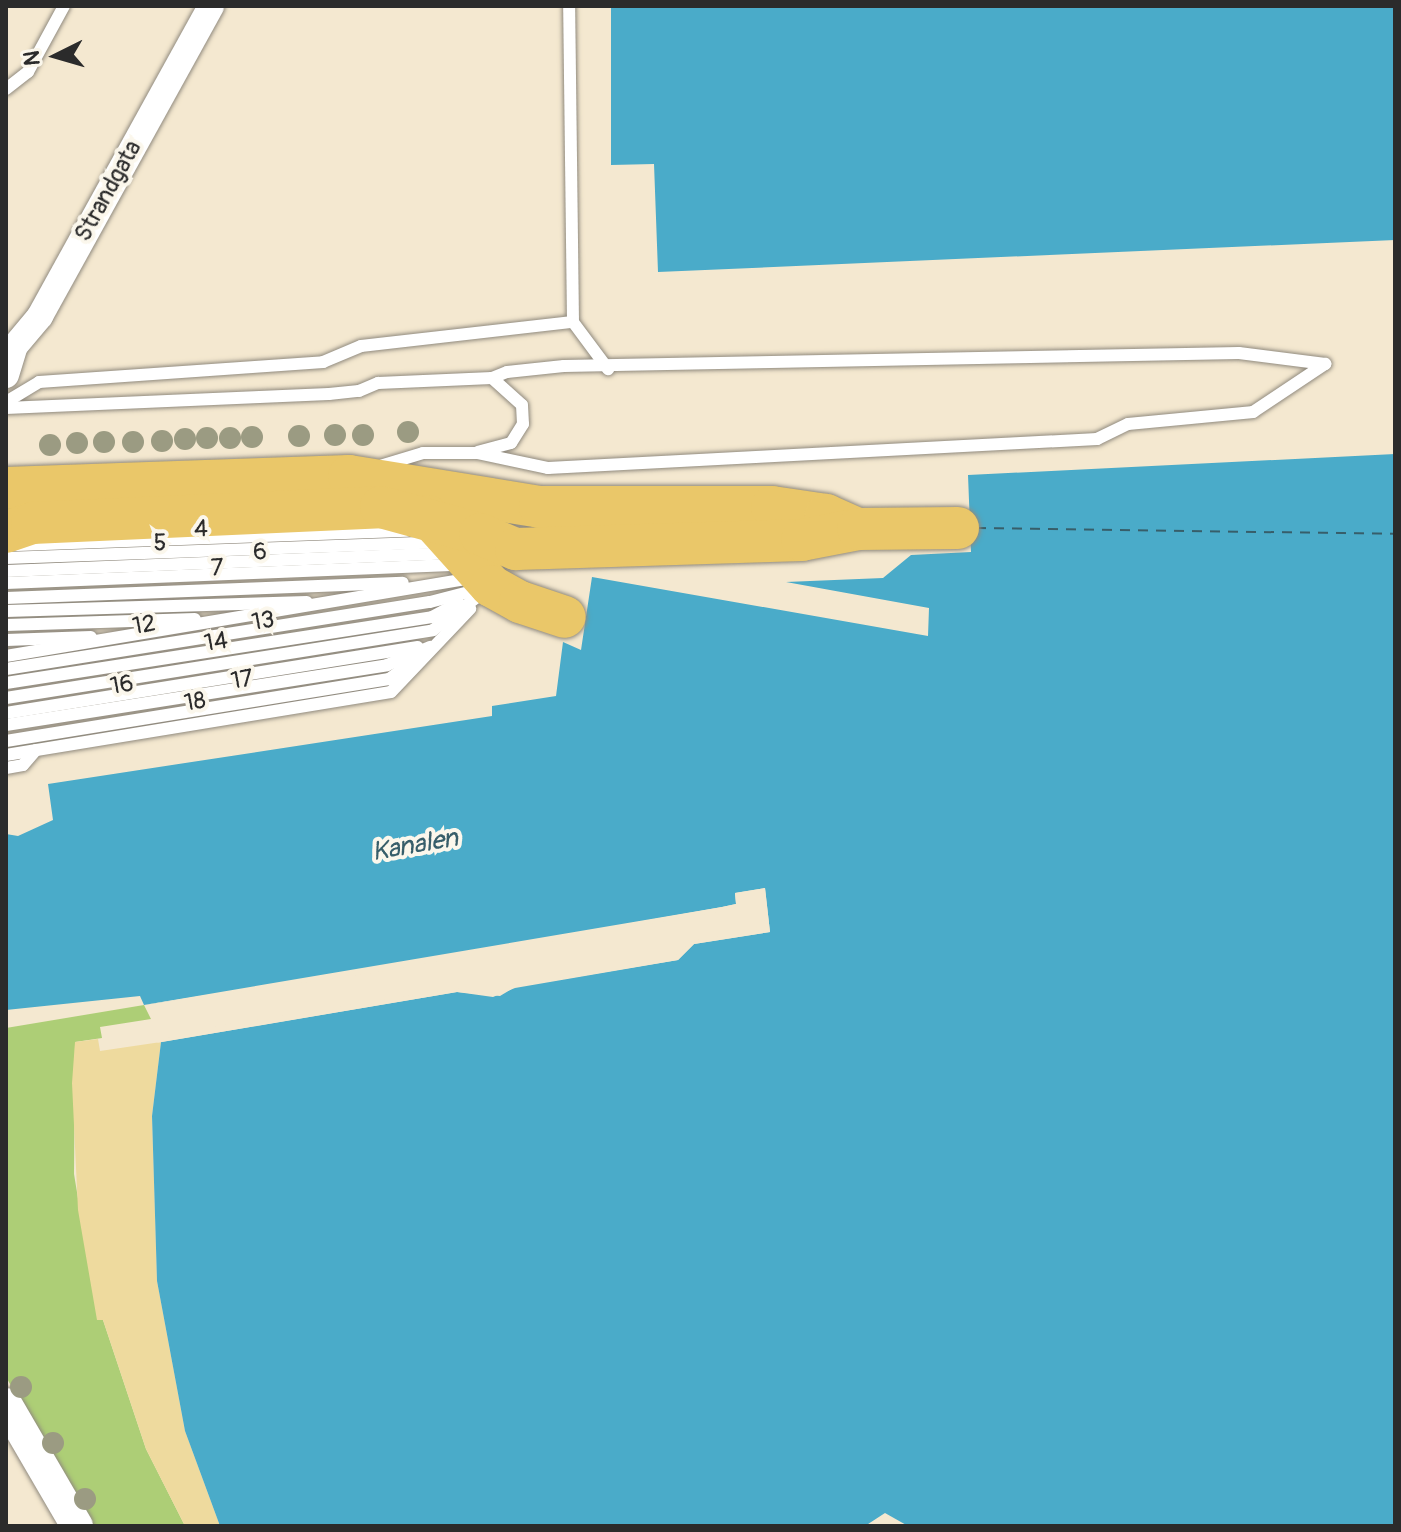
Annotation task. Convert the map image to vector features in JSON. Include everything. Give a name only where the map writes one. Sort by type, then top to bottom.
[{"type":"highway","points":[[6,488],[349,476],[540,507],[772,507],[826,515],[858,529]]},
{"type":"highway","points":[[397,482],[470,558],[802,540],[858,529],[958,528]]},
{"type":"highway","points":[[6,533],[32,523],[381,507],[565,617]]},
{"type":"street","name":"Strandgata","points":[[6,375],[15,346],[40,316],[211,6]]},
{"type":"street","points":[[6,1404],[14,1437],[77,1526]]},
{"type":"lane","points":[[6,89],[28,72],[64,6]]},
{"type":"lane","points":[[569,6],[573,322],[608,369]]},
{"type":"lane","points":[[6,405],[39,382],[323,362],[361,346],[573,322]]},
{"type":"lane","points":[[6,405],[329,394],[378,383],[492,378],[507,372],[564,366],[608,369],[1239,353],[1325,364],[1253,412],[1128,424],[1097,439],[548,468],[477,453],[423,453],[349,476]]},
{"type":"lane","points":[[477,453],[511,443],[523,424],[522,405],[492,378]]},
{"type":"lane","points":[[6,546],[368,527]]},
{"type":"lane","points":[[6,533],[368,527],[470,558]]},
{"type":"lane","name":"4","points":[[6,558],[398,544],[470,558]]},
{"type":"lane","points":[[6,656],[352,600],[470,558]]},
{"type":"lane","points":[[433,623],[470,558]]},
{"type":"lane","points":[[6,713],[388,672],[437,645],[470,558]]},
{"type":"lane","name":"5","points":[[6,571],[470,558]]},
{"type":"lane","name":"6","points":[[6,583],[470,558]]},
{"type":"lane","name":"7","points":[[6,598],[470,558]]},
{"type":"lane","name":"12","points":[[6,669],[430,602],[470,558]]},
{"type":"lane","points":[[6,611],[352,600]]},
{"type":"lane","points":[[6,625],[249,618]]},
{"type":"lane","name":"13","points":[[6,683],[433,623]]},
{"type":"lane","name":"14","points":[[6,698],[433,623]]},
{"type":"lane","points":[[6,640],[140,635]]},
{"type":"lane","points":[[388,672],[437,645]]},
{"type":"lane","name":"16","points":[[6,725],[388,672]]},
{"type":"lane","name":"17","points":[[6,741],[388,672]]},
{"type":"lane","name":"18","points":[[6,755],[388,672]]},
{"type":"lane","points":[[6,780],[36,750]]},
{"type":"lane","points":[[6,768],[23,765]]},
{"type":"green space","points":[[144,1005],[151,1019],[100,1027],[102,1038],[75,1042],[74,1174],[98,1320],[103,1320],[146,1449],[185,1526],[92,1526],[6,1377],[6,1028]]},
{"type":"sand","points":[[98,1039],[100,1051],[161,1042],[152,1116],[157,1281],[185,1431],[220,1526],[185,1526],[146,1449],[103,1320],[97,1320],[78,1210],[72,1083],[75,1042]]},
{"type":"water","points":[[611,6],[1395,6],[1395,240],[658,272],[654,164],[611,165]]},
{"type":"water","name":"Kanalen","points":[[1395,454],[1395,1526],[908,1526],[885,1513],[865,1526],[220,1526],[185,1431],[157,1281],[152,1116],[161,1042],[457,992],[493,997],[515,988],[678,960],[694,944],[770,932],[765,888],[735,893],[736,904],[722,907],[384,967],[144,1005],[140,996],[6,1010],[6,834],[18,836],[53,820],[48,784],[492,716],[492,706],[556,696],[563,642],[581,650],[592,577],[928,636],[929,608],[786,582],[883,578],[911,555],[971,552],[968,475]]},
{"type":"pier","points":[[765,888],[770,932],[694,944],[678,960],[515,987],[500,996],[457,992],[156,1043],[185,1031],[457,988],[493,993],[515,984],[675,956],[693,940],[765,929],[761,892],[739,896],[739,907],[723,911],[385,971],[144,1005],[722,907],[736,904],[735,893]]},
{"type":"ferry route","points":[[976,528],[1395,534]]}]
